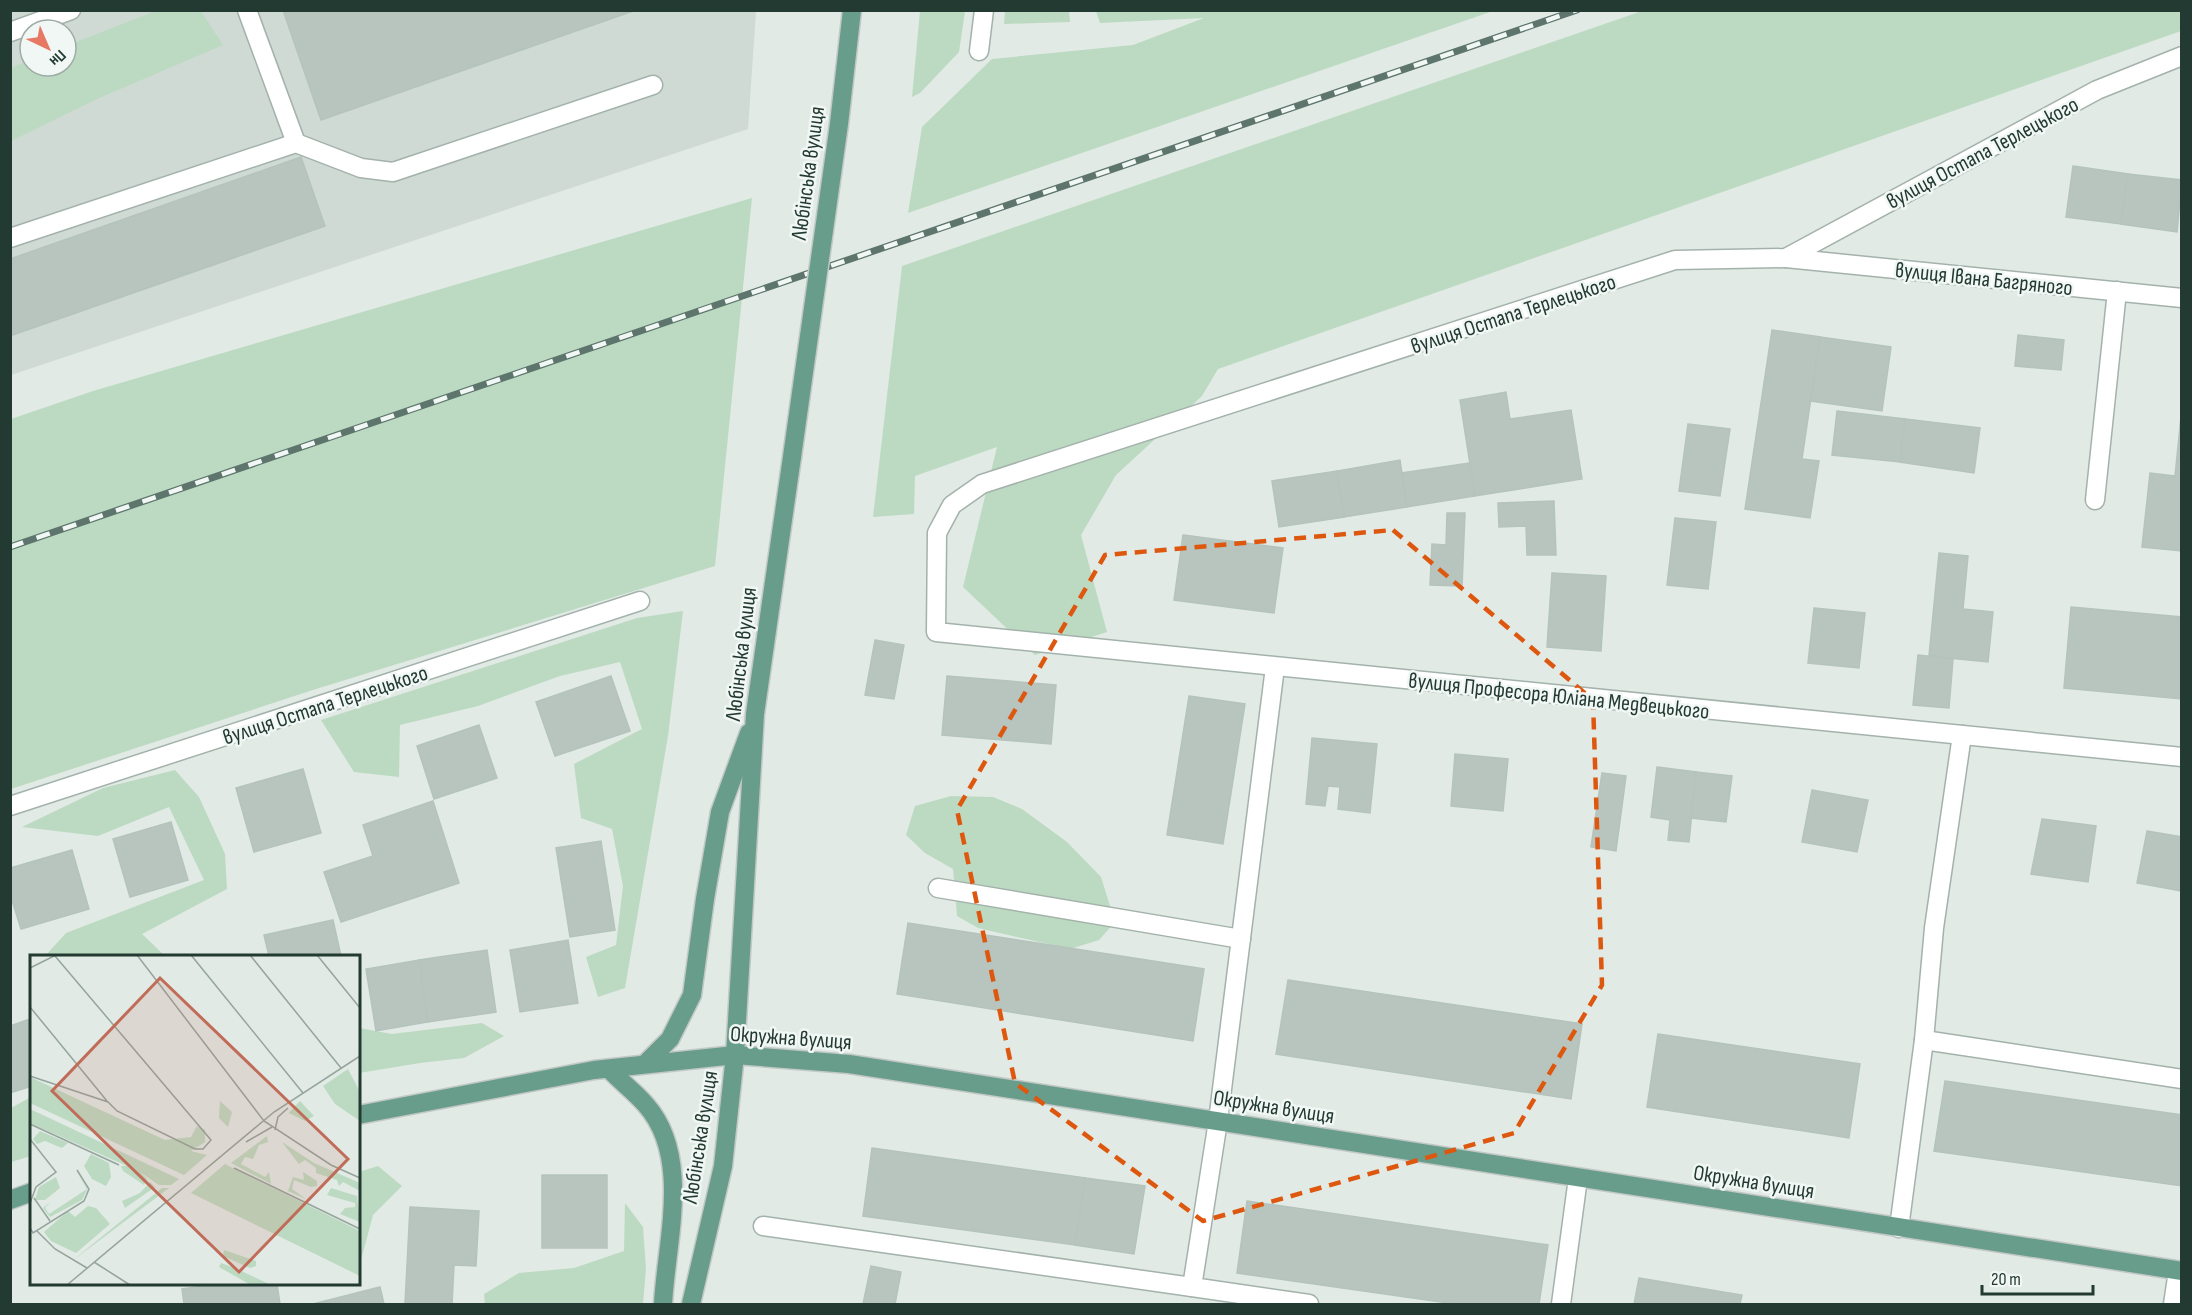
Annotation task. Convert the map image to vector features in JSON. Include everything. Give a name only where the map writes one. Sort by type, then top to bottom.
[{"type":"main road","name":"Любінська вулиця","points":[[691,1305],[723,1166],[735,1055],[756,714],[839,124],[852,10]]},
{"type":"main road","points":[[646,1063],[670,1039],[692,995],[720,812],[756,714]]},
{"type":"main road","name":"Окружна вулиця","points":[[360,1115],[594,1070],[610,1070],[646,1063],[735,1055],[849,1064],[2180,1271]]},
{"type":"main road","points":[[610,1070],[646,1105],[661,1129],[670,1158],[674,1203],[663,1305]]},
{"type":"main road","points":[[10,1200],[30,1193]]},
{"type":"street","points":[[10,32],[70,10]]},
{"type":"street","points":[[247,10],[297,143]]},
{"type":"street","points":[[979,51],[984,10]]},
{"type":"street","name":"вулиця Остапа Терлецького","points":[[936,632],[937,533],[952,505],[982,484],[1675,260],[1786,258],[2097,90],[2181,56]]},
{"type":"street","points":[[10,238],[297,143],[361,168],[393,172],[653,86]]},
{"type":"street","name":"вулиця Івана Багряного","points":[[1786,258],[2181,298]]},
{"type":"street","points":[[2095,500],[2117,291]]},
{"type":"street","name":"вулиця Остапа Терлецького","points":[[10,806],[640,602]]},
{"type":"street","name":"вулиця Професора Юліана Медвецького","points":[[936,632],[2181,757]]},
{"type":"street","points":[[1192,1287],[1218,1121],[1275,667]]},
{"type":"street","points":[[1899,1228],[1924,1040],[1934,928],[1962,735]]},
{"type":"street","points":[[938,888],[1241,939]]},
{"type":"street","points":[[1924,1040],[2181,1078]]},
{"type":"street","points":[[1561,1305],[1578,1178]]},
{"type":"street","points":[[763,1226],[1309,1305]]},
{"type":"street","points":[[2173,1305],[2180,1271]]},
{"type":"highlighted area","points":[[1393,530],[1593,700],[1602,985],[1514,1133],[1203,1221],[1015,1083],[957,810],[1105,555]]},
{"type":"shaded area","points":[[10,11],[756,11],[748,129],[11,375]]},
{"type":"green space","points":[[158,10],[201,11],[223,45],[97,99],[11,141],[11,68],[18,65],[18,78],[78,78],[78,41]]},
{"type":"green space","points":[[1096,10],[1493,11],[908,213],[922,127],[992,59],[1133,45],[1204,18],[1100,23]]},
{"type":"green space","points":[[920,11],[965,11],[959,52],[920,93],[912,97]]},
{"type":"green space","points":[[1005,11],[1069,11],[1070,22],[1004,24]]},
{"type":"green space","points":[[1642,11],[2181,11],[2181,31],[1218,369],[1202,396],[1116,475],[1081,535],[1107,632],[1035,655],[963,587],[997,447],[915,476],[914,514],[873,517],[902,266]]},
{"type":"green space","points":[[752,198],[715,566],[316,689],[11,789],[11,419],[93,391]]},
{"type":"green space","points":[[683,611],[668,736],[625,988],[598,997],[586,957],[616,945],[623,886],[612,829],[581,818],[574,764],[642,729],[620,662],[560,676],[478,706],[400,725],[399,777],[354,772],[321,720],[637,618]]},
{"type":"green space","points":[[175,770],[199,797],[225,854],[227,889],[142,934],[164,955],[46,955],[66,933],[204,880],[169,807],[98,836],[22,827],[103,788]]},
{"type":"green space","points":[[951,796],[993,797],[1022,809],[1067,842],[1101,877],[1115,922],[1099,940],[1070,949],[978,928],[957,916],[953,869],[925,853],[906,835],[915,806]]},
{"type":"green space","points":[[482,1023],[504,1036],[464,1058],[360,1073],[360,1028],[392,1034]]},
{"type":"green space","points":[[30,1098],[30,1156],[11,1162],[11,1108]]},
{"type":"green space","points":[[378,1166],[402,1186],[373,1215],[360,1260],[360,1172]]},
{"type":"green space","points":[[625,1203],[643,1227],[646,1269],[643,1304],[485,1304],[484,1294],[519,1273],[574,1268],[624,1251]]},
{"type":"building","points":[[283,10],[636,10],[321,120]]},
{"type":"building","points":[[301,157],[325,226],[10,336],[10,259]]},
{"type":"building","points":[[2073,166],[2128,174],[2121,224],[2066,217]]},
{"type":"building","points":[[2128,174],[2182,180],[2177,232],[2121,224]]},
{"type":"building","points":[[1772,330],[1820,337],[1802,459],[1819,461],[1810,518],[1745,509]]},
{"type":"building","points":[[2018,335],[2064,340],[2061,370],[2015,366]]},
{"type":"building","points":[[1820,337],[1891,347],[1882,411],[1811,401]]},
{"type":"building","points":[[1506,392],[1510,419],[1571,410],[1582,479],[1475,496],[1460,400]]},
{"type":"building","points":[[2182,407],[2182,551],[2142,547],[2150,473],[2175,476]]},
{"type":"building","points":[[1837,411],[1905,419],[1900,462],[1832,455]]},
{"type":"building","points":[[1905,419],[1980,428],[1974,473],[1900,462]]},
{"type":"building","points":[[1688,424],[1730,429],[1720,496],[1679,491]]},
{"type":"building","points":[[1400,460],[1407,507],[1344,517],[1337,471]]},
{"type":"building","points":[[1469,463],[1475,496],[1407,507],[1402,473]]},
{"type":"building","points":[[1337,471],[1344,517],[1279,527],[1272,481]]},
{"type":"building","points":[[1554,501],[1556,555],[1527,555],[1526,526],[1499,527],[1498,503]]},
{"type":"building","points":[[1447,513],[1465,513],[1462,586],[1430,585],[1432,544],[1446,545]]},
{"type":"building","points":[[1675,518],[1716,522],[1708,589],[1667,585]]},
{"type":"building","points":[[1183,535],[1283,548],[1274,613],[1174,600]]},
{"type":"building","points":[[1939,553],[1968,556],[1963,609],[1993,612],[1988,662],[1929,656]]},
{"type":"building","points":[[1552,573],[1606,576],[1601,651],[1547,647]]},
{"type":"building","points":[[2071,607],[2182,617],[2182,699],[2064,688]]},
{"type":"building","points":[[1814,608],[1865,613],[1859,668],[1808,663]]},
{"type":"building","points":[[875,640],[904,645],[894,699],[865,695]]},
{"type":"building","points":[[1918,655],[1953,659],[1949,708],[1913,705]]},
{"type":"building","points":[[611,676],[630,731],[555,756],[536,702]]},
{"type":"building","points":[[947,676],[1056,685],[1051,744],[942,735]]},
{"type":"building","points":[[1189,696],[1245,704],[1223,844],[1167,835]]},
{"type":"building","points":[[479,725],[497,778],[434,799],[417,746]]},
{"type":"building","points":[[1312,738],[1377,744],[1370,813],[1338,809],[1340,787],[1328,786],[1325,806],[1306,804]]},
{"type":"building","points":[[1455,754],[1508,759],[1503,811],[1451,806]]},
{"type":"building","points":[[1657,767],[1696,772],[1689,842],[1668,840],[1670,820],[1651,817]]},
{"type":"building","points":[[303,769],[321,833],[254,852],[236,788]]},
{"type":"building","points":[[1696,772],[1732,776],[1726,822],[1691,818]]},
{"type":"building","points":[[1602,773],[1626,776],[1616,851],[1591,847]]},
{"type":"building","points":[[1812,790],[1868,800],[1857,852],[1802,842]]},
{"type":"building","points":[[433,801],[459,883],[341,922],[324,872],[373,856],[363,825]]},
{"type":"building","points":[[2042,819],[2096,826],[2088,882],[2031,874]]},
{"type":"building","points":[[171,822],[188,880],[130,897],[113,839]]},
{"type":"building","points":[[2147,831],[2182,837],[2182,891],[2137,883]]},
{"type":"building","points":[[601,841],[615,930],[570,937],[556,848]]},
{"type":"building","points":[[72,850],[89,909],[21,929],[10,894],[10,868]]},
{"type":"building","points":[[333,920],[341,955],[269,955],[264,935]]},
{"type":"building","points":[[908,923],[1204,969],[1193,1041],[897,994]]},
{"type":"building","points":[[568,940],[578,1003],[520,1012],[510,950]]},
{"type":"building","points":[[487,950],[496,1012],[428,1022],[419,960]]},
{"type":"building","points":[[419,960],[428,1022],[376,1031],[366,969]]},
{"type":"building","points":[[1288,980],[1582,1024],[1571,1099],[1276,1054]]},
{"type":"building","points":[[30,1019],[30,1087],[10,1093],[10,1026]]},
{"type":"building","points":[[1658,1034],[1860,1064],[1849,1138],[1647,1107]]},
{"type":"building","points":[[1945,1081],[2182,1115],[2182,1186],[1934,1151]]},
{"type":"building","points":[[872,1148],[1085,1178],[1075,1245],[863,1216]]},
{"type":"building","points":[[542,1175],[607,1175],[607,1248],[542,1248]]},
{"type":"building","points":[[1085,1178],[1145,1186],[1134,1254],[1075,1245]]},
{"type":"building","points":[[1247,1201],[1548,1245],[1539,1304],[1455,1304],[1237,1273]]},
{"type":"building","points":[[410,1207],[479,1211],[476,1266],[454,1265],[452,1304],[405,1304]]},
{"type":"building","points":[[871,1266],[901,1272],[895,1304],[863,1304]]},
{"type":"building","points":[[1639,1278],[1742,1295],[1740,1304],[1634,1304]]},
{"type":"building","points":[[211,1285],[277,1285],[280,1304],[184,1304],[182,1289]]},
{"type":"building","points":[[380,1287],[384,1304],[313,1304]]},
{"type":"railway","points":[[10,547],[1577,10]]}]
